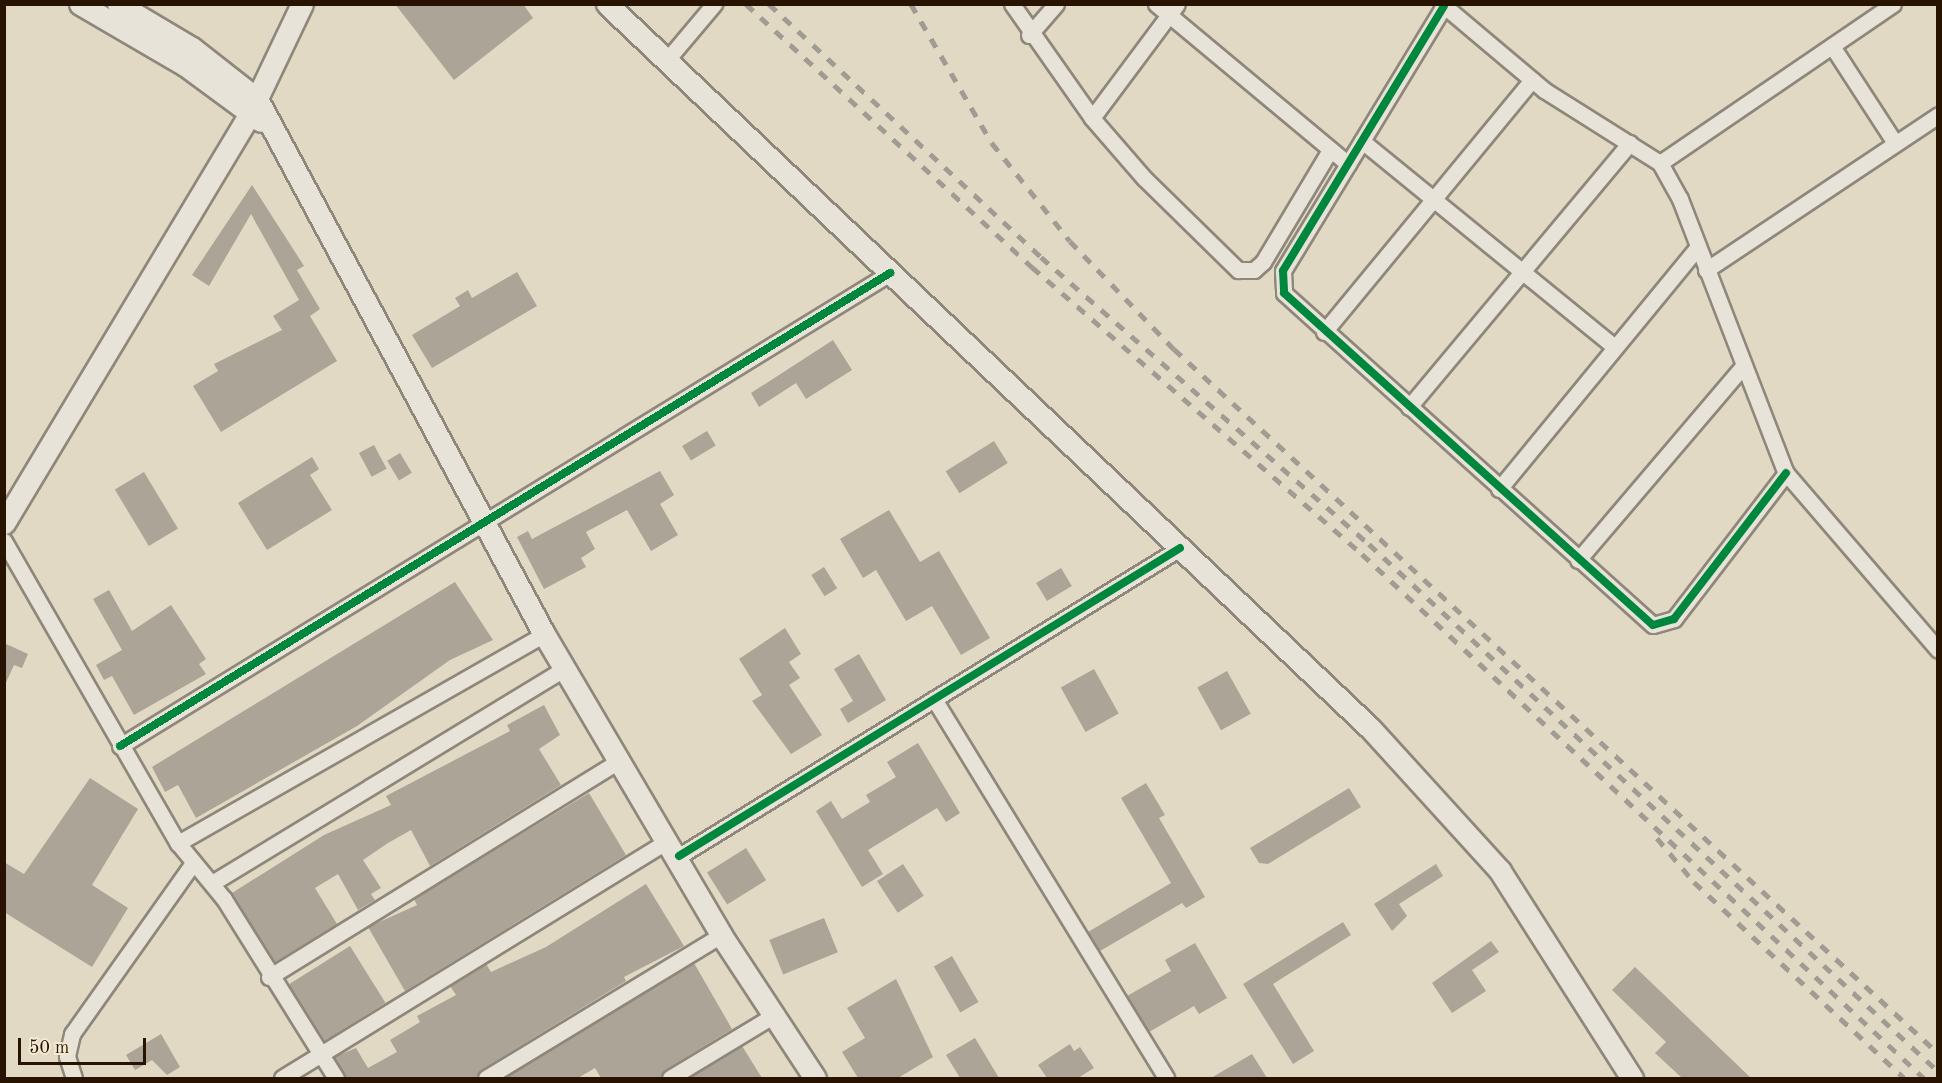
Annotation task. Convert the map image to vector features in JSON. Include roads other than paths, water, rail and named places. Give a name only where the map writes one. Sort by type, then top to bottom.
[{"type":"main road","points":[[80,4],[185,64],[253,107]]},
{"type":"main road","points":[[118,4],[192,48],[270,125],[544,634],[617,762],[674,848],[721,935],[776,1014],[815,1078]]},
{"type":"main road","points":[[4,524],[253,107],[302,4]]},
{"type":"main road","points":[[607,4],[1371,729],[1500,871],[1632,1078]]},
{"type":"street","points":[[666,61],[714,4]]},
{"type":"street","points":[[1012,4],[1029,35],[1092,118],[1144,178],[1238,270],[1254,270],[1263,262],[1330,150]]},
{"type":"street","points":[[1029,35],[1056,4]]},
{"type":"street","points":[[1660,163],[1893,4]]},
{"type":"street","points":[[1786,472],[1674,620],[1663,626],[1642,618],[1324,332],[1284,293],[1283,271],[1443,5],[1532,80],[1660,163],[1698,247],[1786,472],[1938,650]]},
{"type":"street","points":[[1092,118],[1167,8],[1348,164]]},
{"type":"street","points":[[1832,46],[1895,143]]},
{"type":"street","points":[[1324,332],[1532,80]]},
{"type":"street","points":[[1706,270],[1938,115]]},
{"type":"street","points":[[1362,141],[1616,347]]},
{"type":"street","points":[[1409,407],[1630,143]]},
{"type":"street","points":[[1499,489],[1698,247]]},
{"type":"street","points":[[120,746],[890,273]]},
{"type":"street","points":[[1578,560],[1743,366]]},
{"type":"street","points":[[4,541],[120,746],[178,843],[212,884],[269,977],[336,1078]]},
{"type":"street","points":[[282,1078],[674,848],[934,699],[1180,548]]},
{"type":"street","points":[[178,843],[544,634]]},
{"type":"street","points":[[212,884],[564,669]]},
{"type":"street","points":[[934,699],[1166,1078]]},
{"type":"street","points":[[269,977],[617,762]]},
{"type":"street","points":[[75,1078],[67,1056],[72,1034],[193,863]]},
{"type":"street","points":[[486,1078],[721,935]]},
{"type":"street","points":[[670,1078],[776,1014]]},
{"type":"railway","points":[[746,4],[1032,267],[1362,554],[1924,1078]]},
{"type":"railway","points":[[769,4],[1041,257],[1369,544],[1938,1071]]},
{"type":"railway","points":[[911,4],[992,143],[1070,241],[1174,349],[1938,1053]]},
{"type":"railway","points":[[1657,838],[1694,882],[1904,1078]]}]
